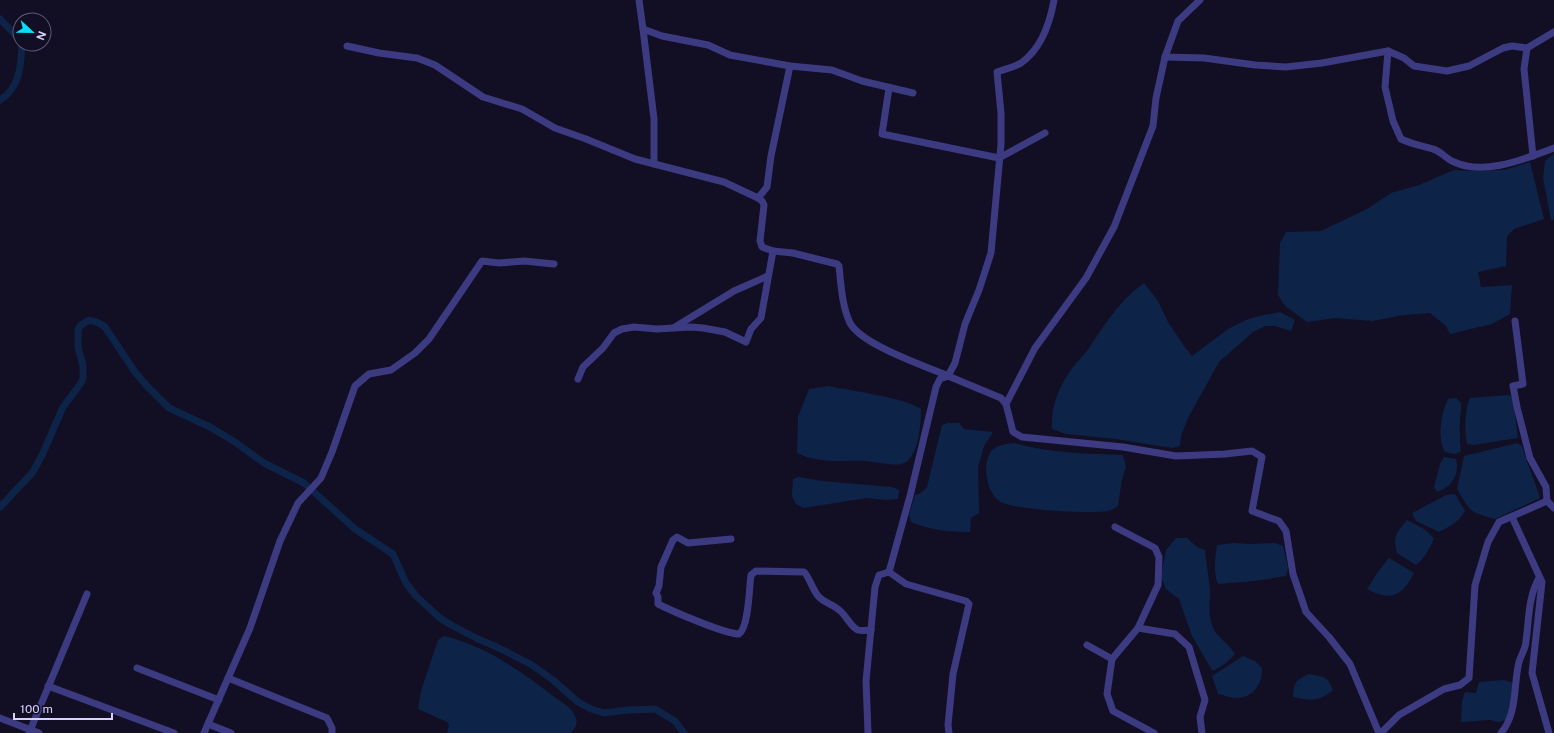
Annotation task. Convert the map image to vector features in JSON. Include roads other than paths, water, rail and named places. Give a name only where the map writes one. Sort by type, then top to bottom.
[{"type":"street","points":[[639,0],[654,119],[654,164]]},
{"type":"street","points":[[888,572],[904,517],[936,387],[940,379],[948,376],[955,363],[965,324],[979,290],[991,253],[999,158],[1001,113],[997,72],[1021,64],[1039,45],[1051,16],[1054,0]]},
{"type":"street","points":[[1006,404],[1035,348],[1086,278],[1114,227],[1153,126],[1156,98],[1165,57],[1178,21],[1200,0]]},
{"type":"street","points":[[643,29],[662,36],[708,45],[730,55],[790,66],[832,70],[862,81],[913,94]]},
{"type":"street","points":[[1165,57],[1204,58],[1255,65],[1286,67],[1322,63],[1388,52],[1404,58],[1414,66],[1447,71],[1469,66],[1503,48],[1512,46],[1527,48],[1554,32]]},
{"type":"street","points":[[347,46],[424,60],[436,65],[483,97],[522,109],[555,128],[635,159],[724,182],[758,198],[762,201],[764,210],[760,244],[762,247],[773,251],[837,264],[839,266],[844,303],[850,322],[854,329],[874,344],[1001,398],[1006,404],[1013,432],[1022,437],[1124,447],[1176,456],[1225,454],[1252,451],[1262,457],[1252,511],[1279,521],[1286,531],[1293,574],[1306,612],[1329,636],[1350,664],[1380,733],[1399,715],[1444,689],[1460,685],[1469,678],[1475,585],[1488,542],[1499,522],[1547,502]]},
{"type":"street","points":[[1527,48],[1524,69],[1533,156]]},
{"type":"street","points":[[1388,52],[1385,87],[1393,121],[1401,139],[1413,145],[1434,149],[1454,162],[1480,168],[1515,162],[1554,148]]},
{"type":"street","points":[[758,198],[767,187],[771,156],[790,66]]},
{"type":"street","points":[[889,88],[882,134],[999,158],[1046,133]]},
{"type":"street","points":[[578,379],[583,367],[603,348],[614,333],[622,329],[634,327],[657,329],[703,328],[725,332],[746,342],[751,328],[761,318],[773,251]]},
{"type":"street","points":[[204,733],[250,628],[280,541],[298,503],[321,478],[332,452],[355,386],[369,374],[391,370],[415,353],[429,339],[482,261],[499,263],[524,261],[554,264]]},
{"type":"street","points":[[674,328],[734,291],[768,276]]},
{"type":"street","points":[[1515,321],[1523,384],[1513,386],[1517,407],[1530,458],[1546,487],[1547,502],[1554,508]]},
{"type":"street","points":[[1512,517],[1542,582],[1532,673],[1549,733]]},
{"type":"street","points":[[1115,527],[1155,548],[1159,558],[1158,585],[1138,628],[1112,659],[1107,694],[1113,711],[1154,733]]},
{"type":"street","points":[[732,540],[688,543],[677,537],[673,540],[661,567],[659,586],[656,593],[658,597],[658,604],[718,629],[739,634],[744,628],[751,575],[753,572],[804,572],[806,573],[818,596],[839,609],[854,628],[861,631],[871,630]]},
{"type":"street","points":[[868,733],[866,681],[875,587],[879,575],[888,572]]},
{"type":"street","points":[[888,572],[906,584],[966,600],[969,604],[953,674],[948,725],[949,733]]},
{"type":"street","points":[[1501,732],[1508,721],[1514,703],[1519,662],[1526,644],[1530,602],[1535,585],[1539,578]]},
{"type":"street","points":[[29,731],[87,594]]},
{"type":"street","points":[[1138,628],[1175,634],[1189,647],[1205,700],[1200,717],[1202,733]]},
{"type":"street","points":[[1087,645],[1112,659]]},
{"type":"street","points":[[137,668],[219,700]]},
{"type":"street","points":[[228,678],[327,718],[332,728],[332,733]]},
{"type":"street","points":[[48,686],[174,733]]},
{"type":"street","points":[[0,718],[29,731],[39,733]]},
{"type":"street","points":[[208,724],[230,733]]},
{"type":"water","points":[[1554,154],[1554,220],[1551,220],[1543,178],[1545,161]]},
{"type":"water","points":[[1530,162],[1544,219],[1514,229],[1507,236],[1506,266],[1478,272],[1481,287],[1512,285],[1510,314],[1492,324],[1450,334],[1446,326],[1430,313],[1404,315],[1372,321],[1335,318],[1307,322],[1285,306],[1278,295],[1280,243],[1286,232],[1321,231],[1367,209],[1391,193],[1419,185],[1454,170],[1505,170]]},
{"type":"water","points":[[1144,283],[1158,301],[1168,322],[1192,356],[1228,329],[1246,320],[1280,312],[1295,320],[1291,331],[1275,326],[1265,326],[1253,332],[1219,362],[1188,418],[1181,436],[1180,446],[1172,448],[1116,439],[1066,434],[1052,429],[1055,402],[1066,377],[1088,350],[1107,321],[1120,305]]},
{"type":"water","points":[[828,386],[891,398],[914,405],[921,409],[920,428],[917,443],[908,460],[903,464],[867,461],[831,461],[814,459],[797,453],[798,417],[809,389]]},
{"type":"water","points":[[1509,395],[1513,399],[1518,438],[1473,445],[1467,444],[1466,420],[1468,402],[1470,398]]},
{"type":"water","points":[[1456,398],[1461,403],[1461,451],[1455,454],[1445,452],[1441,440],[1441,426],[1443,411],[1448,399]]},
{"type":"water","points":[[948,423],[959,423],[964,429],[993,432],[984,446],[978,467],[979,513],[971,518],[970,532],[933,529],[911,522],[909,515],[915,495],[921,493],[927,487],[942,425]]},
{"type":"water","points":[[1014,443],[1055,451],[1123,455],[1126,467],[1122,479],[1118,506],[1108,511],[1069,512],[1019,507],[999,501],[991,492],[987,478],[986,465],[990,453],[994,448],[1000,445]]},
{"type":"water","points":[[1517,443],[1522,446],[1540,498],[1495,519],[1471,510],[1457,489],[1464,456]]},
{"type":"water","points":[[1444,457],[1456,459],[1456,475],[1447,487],[1437,492],[1434,487],[1440,464]]},
{"type":"water","points":[[799,477],[822,481],[892,487],[899,490],[898,499],[887,500],[866,498],[804,508],[796,504],[792,496],[793,479]]},
{"type":"water","points":[[1455,494],[1465,511],[1460,518],[1447,528],[1439,532],[1416,521],[1412,513],[1446,495]]},
{"type":"water","points":[[1407,520],[1424,529],[1434,538],[1427,553],[1416,565],[1397,553],[1395,542],[1396,535]]},
{"type":"water","points":[[1176,538],[1187,538],[1197,547],[1205,550],[1210,590],[1211,621],[1216,633],[1235,654],[1226,663],[1215,670],[1212,670],[1192,636],[1179,599],[1166,589],[1161,577],[1166,550]]},
{"type":"water","points":[[1233,543],[1275,543],[1283,546],[1288,568],[1286,576],[1255,581],[1218,584],[1215,570],[1217,545]]},
{"type":"water","points":[[1389,558],[1414,573],[1410,581],[1400,592],[1389,596],[1375,593],[1367,589],[1378,572]]},
{"type":"water","points":[[444,636],[459,640],[488,652],[515,668],[567,706],[575,715],[576,721],[571,733],[447,733],[449,725],[447,722],[418,709],[421,691],[438,640]]},
{"type":"water","points":[[1243,656],[1255,661],[1262,668],[1259,684],[1253,692],[1243,697],[1235,698],[1218,694],[1212,676]]},
{"type":"water","points":[[1309,674],[1327,679],[1333,690],[1323,697],[1314,700],[1293,697],[1296,682]]},
{"type":"water","points":[[1504,680],[1514,683],[1514,692],[1506,720],[1499,722],[1490,720],[1461,722],[1462,701],[1465,692],[1476,693],[1479,682]]},
{"type":"waterway","points":[[0,19],[12,32]]},
{"type":"waterway","points":[[0,100],[7,95],[15,83],[20,68],[22,52]]},
{"type":"waterway","points":[[0,507],[33,472],[63,407],[81,383],[83,378],[83,366],[78,347],[78,330],[80,326],[89,320],[99,323],[105,327],[135,372],[169,408],[210,427],[235,442],[264,463],[304,483],[355,529],[393,554],[406,583],[416,596],[440,618],[478,639],[532,665],[553,680],[578,702],[591,709],[604,713],[655,709],[675,721],[684,733]]}]
